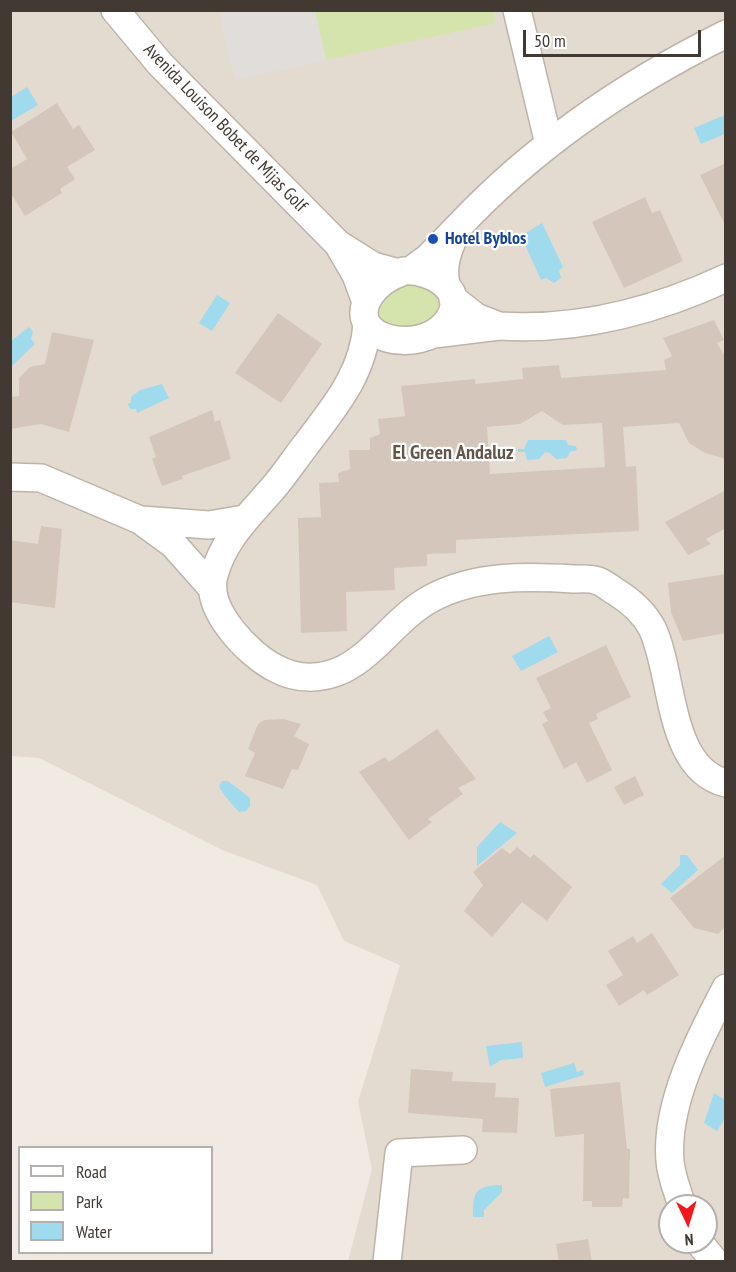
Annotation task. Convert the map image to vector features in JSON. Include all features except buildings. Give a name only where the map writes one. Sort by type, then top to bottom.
[{"type":"street","points":[[517,10],[549,144]]},
{"type":"street","name":"Avenida Louison Bobet de Mijas Golf","points":[[121,13],[160,64],[338,244],[373,266],[404,272]]},
{"type":"street","points":[[213,589],[213,577],[232,534],[277,484],[339,404],[361,356],[366,313],[384,280],[428,258],[458,227],[549,144],[587,113],[680,57],[726,34]]},
{"type":"street","points":[[434,334],[450,318],[450,291],[444,266],[458,227]]},
{"type":"street","name":"Avenida Louison Bobet de Mijas Golf","points":[[338,244],[356,275],[366,313]]},
{"type":"street","points":[[404,272],[435,277],[476,317],[499,326]]},
{"type":"street","points":[[366,313],[375,332],[396,342],[408,342],[434,334],[499,326],[542,328],[574,325],[633,312],[726,278]]},
{"type":"street","points":[[10,477],[41,478],[140,520],[173,544],[213,589],[225,620],[254,656],[289,675],[307,678],[326,676],[344,669],[379,645],[406,618],[431,598],[464,585],[494,579],[539,576],[598,581],[630,600],[651,628],[684,745],[697,767],[715,780],[726,783]]},
{"type":"street","points":[[140,520],[209,525],[244,519]]},
{"type":"street","points":[[679,1194],[670,1161],[673,1113],[700,1036],[726,988]]},
{"type":"street","points":[[387,1262],[399,1153],[463,1150]]},
{"type":"shaded area","points":[[10,11],[725,11],[725,1261],[348,1261],[372,1169],[358,1102],[400,965],[344,941],[317,885],[222,850],[39,758],[11,756]]},
{"type":"shaded area","points":[[219,11],[315,11],[326,60],[235,80]]},
{"type":"green space","points":[[315,11],[493,11],[496,23],[326,60]]},
{"type":"green space","points":[[421,282],[440,295],[438,306],[429,320],[413,326],[384,325],[376,306],[397,284]]},
{"type":"water","points":[[27,87],[38,105],[11,121],[11,97]]},
{"type":"water","points":[[725,115],[725,134],[701,144],[694,128]]},
{"type":"water","points":[[542,223],[563,267],[559,270],[561,278],[554,283],[546,278],[541,280],[521,236]]},
{"type":"water","points":[[217,295],[230,303],[212,331],[199,323]]},
{"type":"water","points":[[29,327],[33,332],[31,339],[35,344],[11,367],[11,341]]},
{"type":"water","points":[[162,384],[169,398],[137,413],[136,409],[130,409],[128,404],[131,402],[131,397],[140,390]]},
{"type":"water","points":[[528,440],[566,440],[568,445],[576,446],[577,450],[570,452],[567,458],[556,459],[550,453],[545,452],[539,459],[527,460],[525,452],[518,452],[518,449],[524,449]]},
{"type":"water","points":[[549,636],[558,652],[521,671],[512,656]]},
{"type":"water","points":[[222,781],[228,781],[250,798],[250,806],[246,811],[239,812],[225,796],[219,786]]},
{"type":"water","points":[[500,822],[517,833],[477,866],[477,847]]},
{"type":"water","points":[[680,855],[687,855],[698,870],[672,893],[661,884],[680,865]]},
{"type":"water","points":[[522,1042],[523,1058],[501,1060],[490,1067],[486,1046]]},
{"type":"water","points":[[574,1063],[577,1072],[583,1070],[584,1075],[545,1087],[541,1073]]},
{"type":"water","points":[[714,1093],[725,1100],[725,1118],[717,1131],[704,1123]]},
{"type":"water","points":[[502,1185],[502,1192],[484,1210],[484,1217],[473,1217],[477,1192],[486,1187]]},
{"type":"place","name":"Hotel Byblos","points":[[433,239]]},
{"type":"district","name":"El Green Andaluz","points":[[453,453]]}]
